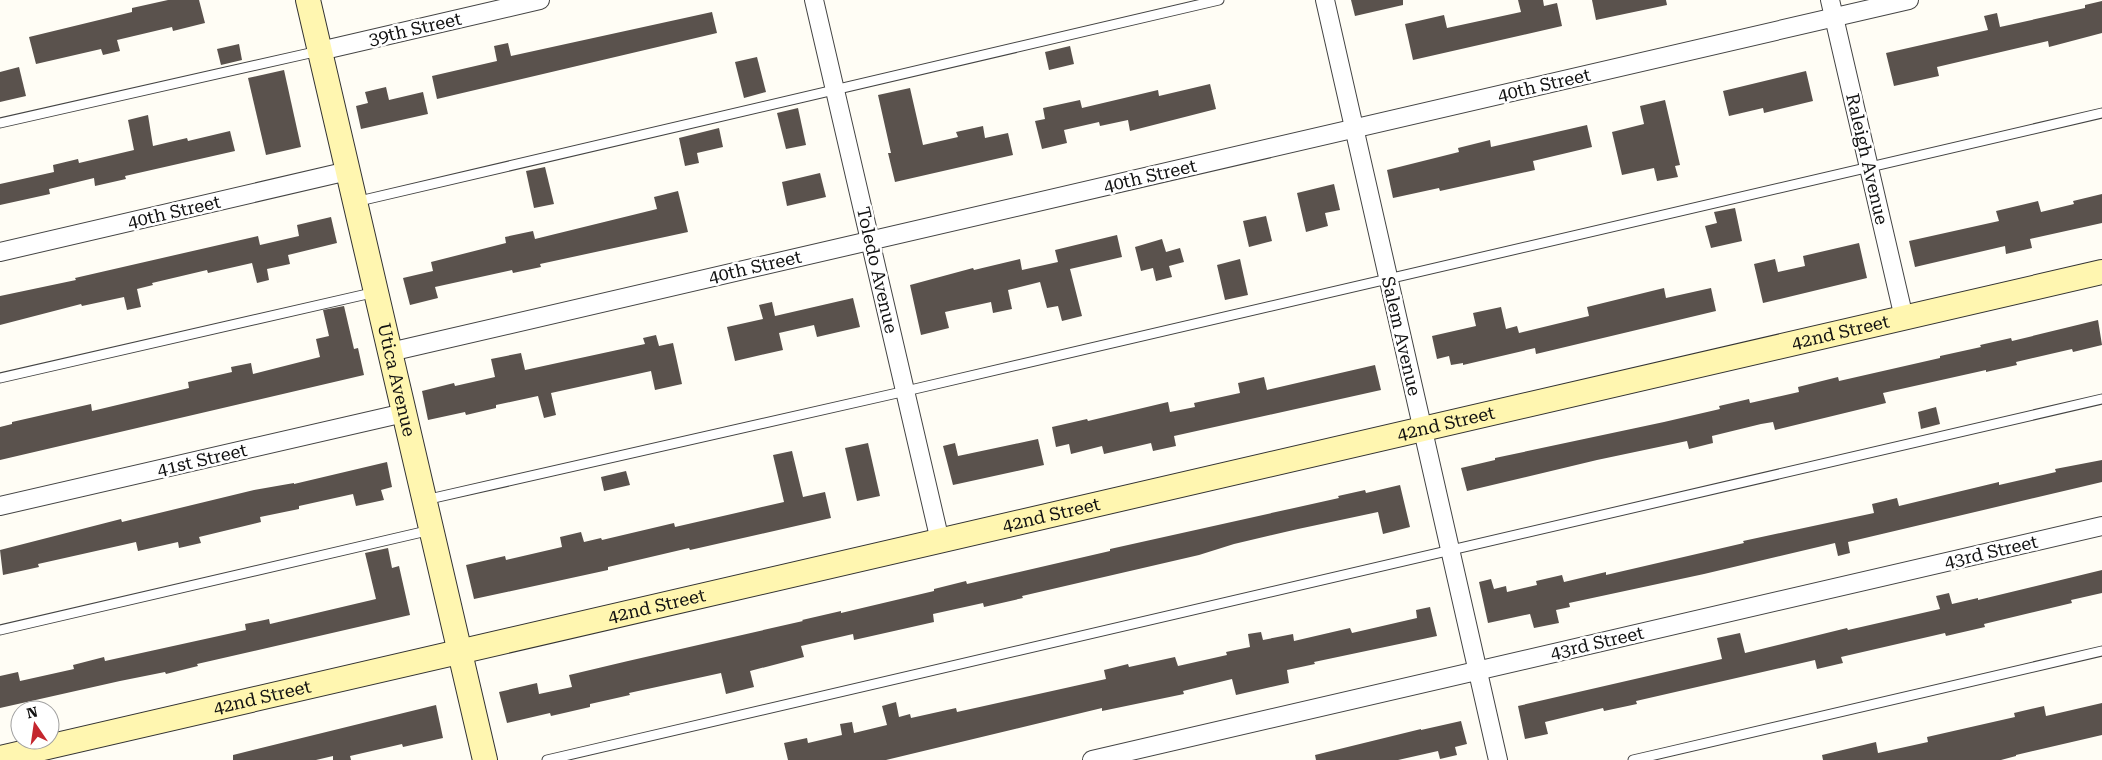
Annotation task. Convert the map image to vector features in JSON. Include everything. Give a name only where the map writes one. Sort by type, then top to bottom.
[{"type":"street","name":"Utica Avenue","points":[[308,0],[485,760]]},
{"type":"street","name":"39th Street","points":[[320,51],[540,0]]},
{"type":"street","name":"Toledo Avenue","points":[[814,0],[940,541]]},
{"type":"street","name":"Salem Avenue","points":[[1324,0],[1498,760]]},
{"type":"street","name":"Raleigh Avenue","points":[[1830,0],[1904,318]]},
{"type":"street","name":"40th Street","points":[[390,352],[1909,0]]},
{"type":"street","name":"40th Street","points":[[0,252],[348,171]]},
{"type":"street","name":"42nd Street","points":[[0,758],[2102,272]]},
{"type":"street","name":"41st Street","points":[[0,506],[404,413]]},
{"type":"street","name":"43rd Street","points":[[1092,760],[2102,526]]},
{"type":"lane","points":[[355,202],[1219,0]]},
{"type":"lane","points":[[0,123],[320,51]]},
{"type":"lane","points":[[424,500],[906,391],[2102,113]]},
{"type":"lane","points":[[0,378],[376,292]]},
{"type":"lane","points":[[547,760],[2102,400]]},
{"type":"lane","points":[[0,630],[431,530]]},
{"type":"lane","points":[[1633,760],[2102,651]]},
{"type":"building","points":[[168,0],[199,0],[205,23],[173,31],[172,27],[117,40],[120,51],[103,55],[101,49],[36,64],[29,37],[132,12],[132,8]]},
{"type":"building","points":[[1351,0],[1403,0],[1403,5],[1355,16]]},
{"type":"building","points":[[1518,0],[1543,0],[1544,6],[1557,3],[1562,26],[1413,60],[1405,24],[1444,15],[1447,28],[1521,12]]},
{"type":"building","points":[[1592,0],[1666,0],[1667,5],[1596,20]]},
{"type":"building","points":[[2102,1],[2102,33],[2049,47],[2048,41],[1937,67],[1939,76],[1894,86],[1886,53],[1988,30],[1984,16],[1997,13],[2000,27],[2085,8],[2085,5]]},
{"type":"building","points":[[712,12],[717,33],[437,99],[432,76],[497,61],[494,46],[508,43],[511,56]]},
{"type":"building","points":[[239,44],[242,60],[221,65],[217,49]]},
{"type":"building","points":[[1070,46],[1074,64],[1049,70],[1045,52]]},
{"type":"building","points":[[757,57],[766,92],[744,98],[735,62]]},
{"type":"building","points":[[19,67],[26,96],[0,102],[0,72]]},
{"type":"building","points":[[284,70],[301,147],[266,155],[248,78]]},
{"type":"building","points":[[1806,71],[1813,101],[1764,113],[1763,108],[1729,116],[1723,91]]},
{"type":"building","points":[[1210,84],[1216,109],[1130,131],[1128,120],[1100,126],[1099,122],[1064,130],[1067,143],[1042,149],[1035,121],[1045,119],[1043,108],[1080,100],[1082,108],[1158,90],[1159,96]]},
{"type":"building","points":[[386,87],[389,100],[423,92],[428,114],[361,129],[356,106],[368,103],[365,92]]},
{"type":"building","points":[[910,88],[923,145],[958,137],[956,132],[983,126],[985,138],[1008,133],[1013,155],[895,182],[888,153],[891,153],[878,95]]},
{"type":"building","points":[[1665,100],[1680,165],[1675,166],[1678,177],[1657,181],[1654,168],[1622,175],[1612,132],[1644,124],[1640,106]]},
{"type":"building","points":[[798,108],[806,145],[786,149],[777,113]]},
{"type":"building","points":[[148,115],[153,146],[187,138],[188,141],[230,131],[235,151],[125,176],[126,179],[95,186],[94,178],[49,189],[50,194],[0,205],[0,184],[54,172],[53,165],[78,159],[79,163],[134,150],[128,120]]},
{"type":"building","points":[[1587,125],[1592,147],[1533,161],[1535,170],[1440,191],[1439,188],[1393,198],[1387,170],[1459,152],[1458,148],[1490,140],[1491,147]]},
{"type":"building","points":[[719,128],[723,147],[697,153],[699,163],[685,166],[679,138]]},
{"type":"building","points":[[545,167],[554,204],[534,208],[526,171]]},
{"type":"building","points":[[820,173],[826,197],[787,206],[782,182]]},
{"type":"building","points":[[1334,184],[1340,210],[1325,213],[1328,226],[1306,232],[1297,193]]},
{"type":"building","points":[[678,191],[688,232],[540,264],[541,267],[513,273],[512,270],[435,287],[438,298],[410,305],[403,278],[433,271],[431,262],[506,243],[505,237],[533,231],[535,239],[657,209],[654,197]]},
{"type":"building","points":[[2102,194],[2102,223],[2030,239],[2032,248],[2006,254],[2005,246],[1915,267],[1909,241],[1999,221],[1996,211],[2038,201],[2041,212],[2074,204],[2073,201]]},
{"type":"building","points":[[1735,208],[1742,241],[1711,248],[1705,226],[1717,223],[1714,212]]},
{"type":"building","points":[[1266,216],[1272,241],[1249,247],[1243,221]]},
{"type":"building","points":[[331,217],[337,243],[288,255],[290,264],[267,269],[269,280],[257,283],[252,263],[208,273],[207,270],[152,283],[153,285],[137,289],[141,307],[127,310],[124,297],[82,306],[81,304],[0,325],[0,296],[76,280],[75,278],[258,236],[260,245],[299,236],[297,225]]},
{"type":"building","points":[[1117,235],[1122,257],[1070,269],[1082,316],[1062,321],[1058,306],[1047,308],[1040,282],[1008,290],[1012,309],[993,313],[991,302],[945,312],[949,328],[921,335],[910,285],[973,268],[974,270],[1020,259],[1022,270],[1058,262],[1055,250]]},
{"type":"building","points":[[1162,239],[1166,252],[1180,248],[1184,262],[1169,266],[1172,277],[1156,281],[1153,268],[1141,271],[1135,247]]},
{"type":"building","points":[[1859,243],[1867,278],[1763,303],[1754,264],[1775,259],[1778,272],[1805,266],[1803,256]]},
{"type":"building","points":[[1240,259],[1248,295],[1225,300],[1217,265]]},
{"type":"building","points":[[1664,288],[1666,298],[1711,288],[1716,311],[1536,354],[1535,348],[1463,365],[1463,363],[1451,365],[1449,356],[1437,359],[1432,336],[1476,326],[1473,313],[1501,307],[1506,329],[1517,326],[1519,333],[1589,316],[1587,307]]},
{"type":"building","points":[[853,298],[860,327],[817,337],[814,325],[779,333],[783,350],[735,361],[727,327],[763,319],[759,305],[772,302],[775,316]]},
{"type":"building","points":[[344,306],[354,349],[358,348],[364,375],[0,460],[0,427],[12,424],[12,422],[91,404],[92,411],[189,388],[188,382],[232,372],[231,367],[251,363],[253,374],[320,357],[316,339],[329,336],[323,310]]},
{"type":"building","points":[[2098,320],[2102,345],[2073,352],[2072,349],[2016,362],[2017,365],[1883,393],[1886,403],[1775,430],[1773,422],[1761,424],[1712,436],[1713,443],[1689,449],[1687,441],[1467,491],[1461,468],[1495,460],[1495,458],[1720,409],[1719,406],[1749,399],[1750,403],[1799,392],[1798,387],[1838,377],[1839,381],[1940,358],[1940,356],[1981,347],[1980,345],[2011,338],[2012,341]]},
{"type":"building","points":[[656,335],[659,346],[673,343],[682,384],[655,390],[651,371],[551,393],[556,415],[544,418],[538,396],[496,405],[496,408],[466,415],[465,412],[428,420],[422,391],[454,383],[455,386],[495,377],[491,359],[521,353],[525,370],[645,344],[643,338]]},
{"type":"building","points":[[1375,365],[1381,390],[1174,436],[1176,446],[1153,451],[1151,443],[1104,454],[1102,446],[1071,454],[1069,444],[1056,447],[1052,427],[1087,419],[1088,421],[1168,402],[1170,412],[1195,407],[1194,403],[1240,393],[1238,383],[1264,377],[1267,390]]},
{"type":"building","points":[[1936,407],[1940,424],[1921,429],[1918,412]]},
{"type":"building","points":[[1038,439],[1044,465],[953,485],[943,446],[955,443],[958,456]]},
{"type":"building","points":[[868,443],[880,496],[857,501],[845,448]]},
{"type":"building","points":[[792,451],[803,497],[825,492],[831,518],[690,550],[689,548],[608,567],[608,570],[474,599],[466,565],[505,556],[506,560],[562,547],[560,537],[581,532],[584,542],[601,538],[602,540],[674,523],[675,527],[784,502],[773,455]]},
{"type":"building","points":[[2102,460],[2102,482],[1848,542],[1850,553],[1838,556],[1835,543],[1569,603],[1570,607],[1556,610],[1559,623],[1534,628],[1530,614],[1488,623],[1479,582],[1491,579],[1494,589],[1506,586],[1507,592],[1537,585],[1536,581],[1562,575],[1564,582],[1606,572],[1606,575],[1744,543],[1743,541],[1874,513],[1872,504],[1897,498],[1899,506],[1999,482],[1999,485],[2056,472],[2055,469]]},
{"type":"building","points":[[387,462],[392,487],[381,490],[384,500],[356,506],[353,494],[299,506],[299,509],[260,517],[261,522],[199,537],[201,543],[179,548],[178,542],[138,551],[136,542],[38,564],[39,567],[3,575],[0,550],[121,519],[122,522],[254,490],[294,484]]},
{"type":"building","points":[[626,471],[630,485],[604,491],[601,477]]},
{"type":"building","points":[[1400,485],[1410,527],[1383,534],[1378,512],[1234,544],[1199,555],[1022,596],[1023,598],[984,607],[983,603],[933,614],[934,622],[854,640],[853,634],[801,646],[804,657],[750,671],[754,687],[726,694],[721,673],[629,693],[630,695],[590,704],[590,707],[551,716],[550,713],[507,723],[499,692],[537,683],[539,694],[572,687],[569,675],[934,591],[934,589],[966,581],[967,584],[1110,551],[1110,549],[1339,498],[1338,496],[1365,490],[1366,493]]},
{"type":"building","points":[[388,548],[392,568],[399,566],[410,615],[197,664],[198,666],[166,674],[165,672],[36,700],[10,700],[10,706],[0,708],[0,676],[18,672],[20,681],[74,669],[73,665],[104,657],[105,661],[246,630],[245,624],[269,619],[270,624],[376,599],[365,553]]},
{"type":"building","points":[[2102,570],[2102,593],[2071,600],[2072,603],[1984,624],[1985,627],[1946,636],[1945,633],[1841,657],[1843,663],[1817,669],[1815,660],[1636,701],[1637,704],[1604,711],[1603,708],[1545,722],[1548,734],[1525,739],[1518,706],[1722,659],[1717,638],[1740,633],[1745,653],[1847,628],[1848,630],[1940,609],[1936,596],[1949,593],[1952,604],[1978,598],[1978,600]]},
{"type":"building","points":[[1430,607],[1437,636],[1314,662],[1315,664],[1287,670],[1289,683],[1236,695],[1232,679],[1183,691],[1184,694],[1102,711],[1102,708],[886,760],[788,760],[784,743],[807,738],[808,743],[842,735],[840,724],[852,722],[854,733],[887,725],[882,706],[896,702],[899,717],[910,714],[911,718],[956,708],[957,712],[1106,679],[1104,670],[1128,664],[1129,667],[1175,657],[1178,666],[1227,655],[1226,652],[1250,647],[1248,634],[1261,632],[1263,640],[1293,634],[1294,641],[1350,628],[1352,633],[1417,618],[1416,610]]},
{"type":"building","points":[[2102,703],[2102,735],[2001,760],[1823,760],[1822,755],[1876,742],[1878,753],[1928,742],[1927,737],[2015,717],[2014,713],[2044,706],[2046,716]]},
{"type":"building","points":[[436,705],[443,738],[403,747],[402,744],[350,756],[351,760],[333,760],[333,756],[316,760],[233,760],[233,755]]},
{"type":"building","points":[[1461,721],[1467,744],[1455,747],[1457,755],[1440,759],[1438,751],[1398,760],[1316,760],[1315,755]]}]
